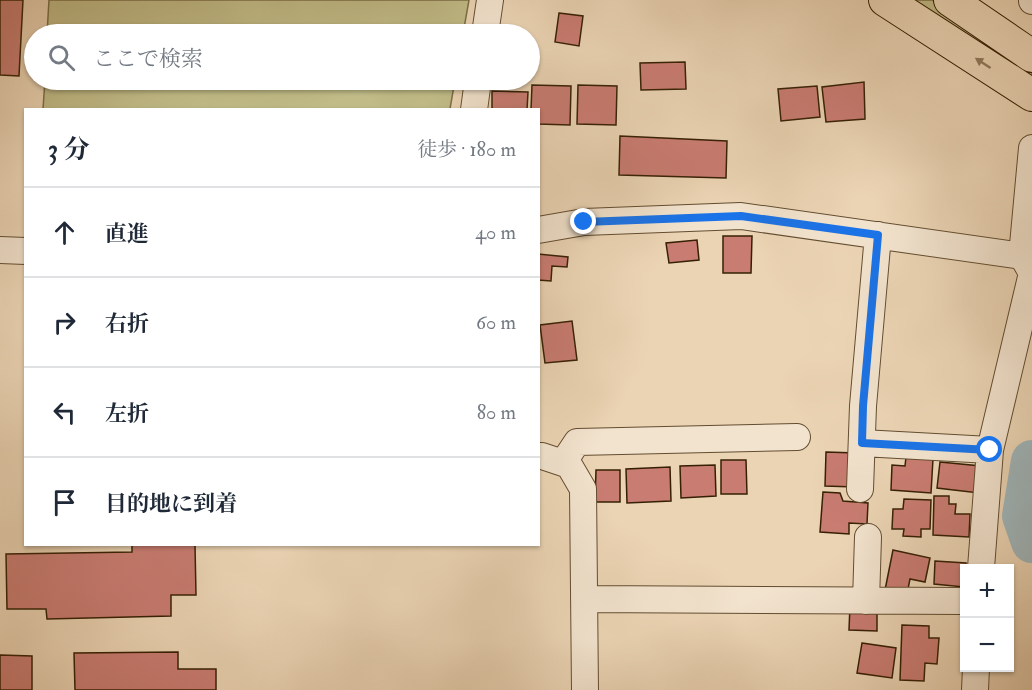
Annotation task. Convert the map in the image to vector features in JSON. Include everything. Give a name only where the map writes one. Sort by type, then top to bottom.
[{"type":"main road","points":[[885,0],[1032,95]]},
{"type":"main road","points":[[950,0],[1032,56]]},
{"type":"street","points":[[486,24],[490,0]]},
{"type":"street","points":[[474,108],[477,90]]},
{"type":"street","points":[[981,564],[990,450],[1032,273],[1022,256],[1032,148]]},
{"type":"street","points":[[540,230],[584,222],[741,216],[1022,256]]},
{"type":"street","points":[[860,489],[863,406],[878,235]]},
{"type":"street","points":[[0,250],[24,251]]},
{"type":"street","points":[[551,459],[577,442],[796,437]]},
{"type":"street","points":[[862,443],[990,450]]},
{"type":"street","points":[[551,459],[569,465],[583,489],[585,690]]},
{"type":"street","points":[[866,601],[868,537]]},
{"type":"street","points":[[585,599],[960,601]]},
{"type":"street","points":[[975,690],[976,672]]},
{"type":"shaded area","points":[[49,0],[469,0],[465,24],[48,24]]},
{"type":"shaded area","points":[[911,0],[932,0],[995,49],[1032,72],[1032,77]]},
{"type":"shaded area","points":[[44,90],[453,90],[450,108],[43,108]]},
{"type":"building","points":[[0,0],[23,0],[19,76],[0,75]]},
{"type":"building","points":[[559,13],[583,16],[579,46],[555,42]]},
{"type":"building","points":[[685,62],[686,89],[641,90],[640,63]]},
{"type":"building","points":[[864,82],[865,119],[826,122],[822,87]]},
{"type":"building","points":[[540,85],[571,86],[570,125],[540,124],[540,108],[531,108],[532,90],[540,90]]},
{"type":"building","points":[[578,85],[617,86],[616,125],[577,124]]},
{"type":"building","points":[[817,86],[820,117],[781,121],[778,89]]},
{"type":"building","points":[[492,91],[528,92],[527,108],[492,108]]},
{"type":"building","points":[[620,136],[727,141],[726,178],[619,175]]},
{"type":"building","points":[[723,236],[752,236],[751,273],[723,273]]},
{"type":"building","points":[[697,240],[699,260],[669,263],[666,243]]},
{"type":"building","points":[[540,254],[568,257],[567,267],[552,266],[551,281],[540,280]]},
{"type":"building","points":[[572,321],[577,360],[545,363],[540,325]]},
{"type":"building","points":[[826,452],[856,453],[855,487],[825,486]]},
{"type":"building","points":[[906,457],[933,459],[931,493],[891,490],[892,465],[905,466]]},
{"type":"building","points":[[721,460],[746,460],[747,494],[721,494]]},
{"type":"building","points":[[940,462],[981,466],[979,493],[937,488]]},
{"type":"building","points":[[715,465],[716,496],[681,498],[680,466]]},
{"type":"building","points":[[670,467],[671,501],[627,503],[626,469]]},
{"type":"building","points":[[596,470],[620,470],[620,502],[595,502]]},
{"type":"building","points":[[823,492],[840,493],[843,501],[868,503],[867,524],[849,523],[849,534],[820,532]]},
{"type":"building","points":[[934,496],[949,496],[949,504],[956,504],[955,514],[970,514],[969,537],[933,535]]},
{"type":"building","points":[[904,499],[931,500],[930,529],[921,529],[921,537],[903,536],[904,529],[892,529],[893,509],[903,509]]},
{"type":"building","points":[[132,546],[195,546],[196,595],[171,595],[171,616],[47,619],[46,609],[7,609],[6,554],[132,552]]},
{"type":"building","points":[[893,550],[930,558],[925,582],[910,579],[907,594],[885,590]]},
{"type":"building","points":[[935,561],[966,563],[960,564],[960,587],[934,584]]},
{"type":"building","points":[[850,605],[877,605],[877,631],[849,630]]},
{"type":"building","points":[[902,625],[929,626],[929,638],[939,638],[937,664],[925,663],[924,681],[900,680]]},
{"type":"building","points":[[862,643],[896,648],[892,678],[857,673]]},
{"type":"building","points":[[178,652],[178,669],[216,669],[216,690],[75,690],[74,653]]},
{"type":"building","points":[[0,655],[32,656],[32,690],[0,690]]},
{"type":"waterway","points":[[1032,461],[1023,516],[1032,542]]},
{"type":"route","points":[[584,222],[741,216],[878,235],[863,406],[862,443],[990,450]]}]
